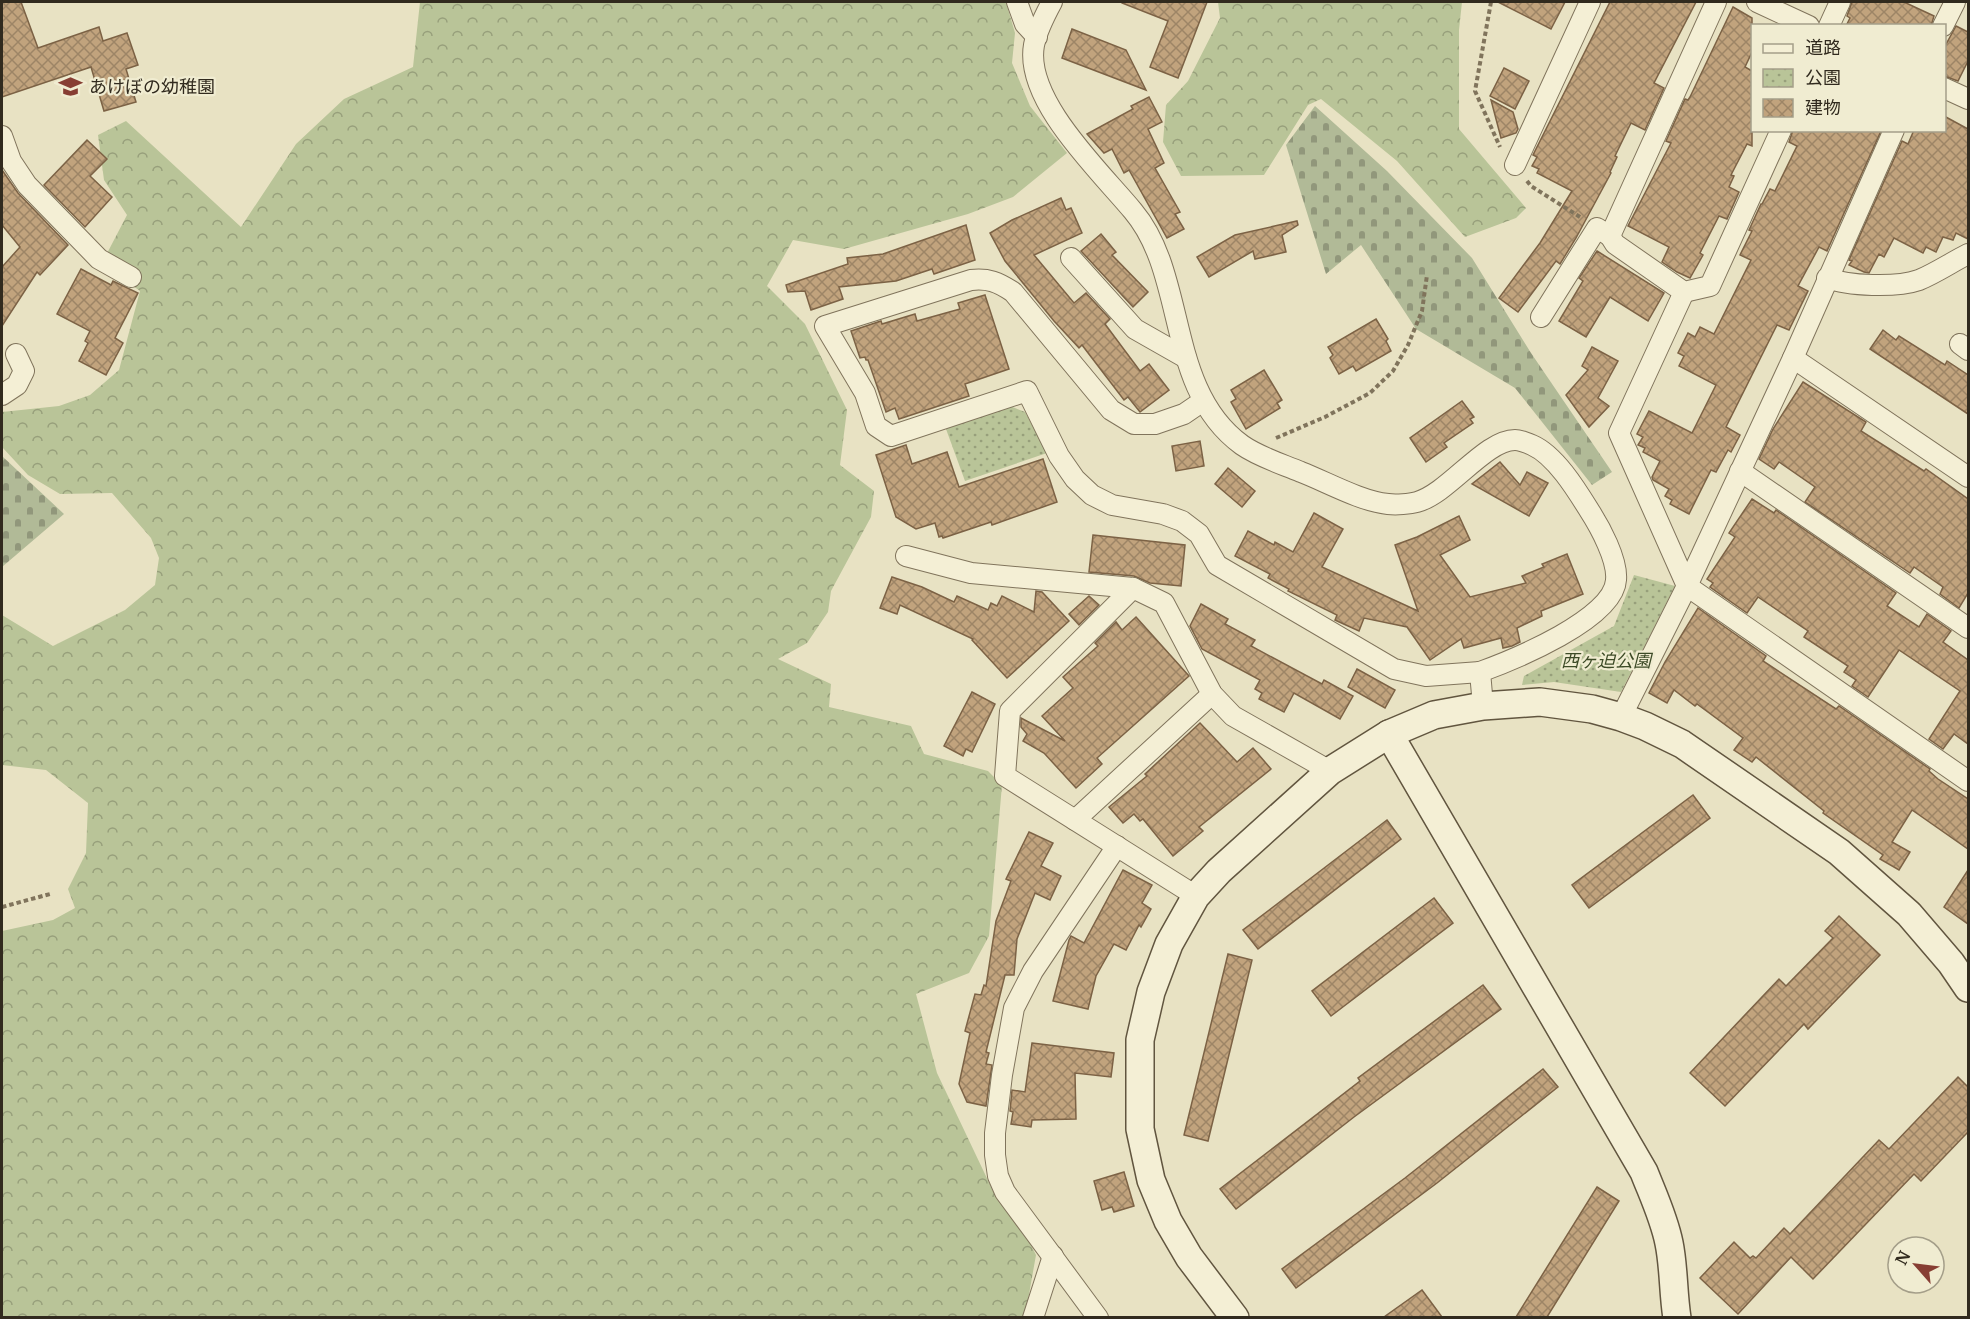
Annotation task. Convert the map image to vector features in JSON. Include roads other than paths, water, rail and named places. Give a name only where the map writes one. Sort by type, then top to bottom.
[{"type":"street","points":[[1017,2],[1025,24],[1037,37]]},
{"type":"street","points":[[1052,2],[1034,44],[1033,63],[1037,80],[1051,110],[1068,135],[1137,214],[1156,249],[1186,358],[1203,400],[1222,427],[1243,446],[1366,499],[1389,504],[1417,502],[1440,490],[1497,445],[1515,440],[1534,446],[1548,457],[1573,485],[1603,532],[1617,580],[1612,595],[1601,608],[1578,625],[1517,658],[1480,672],[1426,676],[1394,669],[1217,565],[1199,534],[1182,521],[1163,514],[1112,505],[1092,495],[1075,478],[1059,456],[1027,391],[891,436],[876,426],[865,393],[825,326],[971,280],[985,279],[999,283],[1012,292],[1111,410],[1134,424],[1155,424],[1184,414],[1203,400]]},
{"type":"street","points":[[1515,165],[1590,2]]},
{"type":"street","points":[[1610,236],[1716,2]]},
{"type":"street","points":[[1757,2],[1805,24]]},
{"type":"street","points":[[1830,24],[1840,2]]},
{"type":"street","points":[[1944,24],[1955,2]]},
{"type":"street","points":[[1946,89],[1968,99]]},
{"type":"street","points":[[1541,317],[1597,228],[1610,236],[1615,244],[1683,292],[1710,286],[1780,132]]},
{"type":"street","points":[[1621,717],[1687,586],[1893,132]]},
{"type":"street","points":[[2,135],[11,161],[27,185],[99,259],[131,277]]},
{"type":"street","points":[[1827,278],[1839,283],[1879,285],[1917,280],[1968,254]]},
{"type":"street","points":[[1071,258],[1135,329],[1186,358]]},
{"type":"street","points":[[1683,292],[1619,433],[1687,586],[1968,780]]},
{"type":"street","points":[[2,395],[17,385],[24,371],[16,354]]},
{"type":"street","points":[[1792,358],[1968,477]]},
{"type":"street","points":[[1740,471],[1968,628]]},
{"type":"street","points":[[906,556],[971,573],[1133,588],[1164,603],[1212,694],[1233,716],[1330,771]]},
{"type":"street","points":[[1133,588],[1010,711],[1005,776],[1196,896]]},
{"type":"street","points":[[1480,672],[1483,706]]},
{"type":"street","points":[[1075,820],[1212,694]]},
{"type":"street","points":[[1235,1317],[1189,1257],[1168,1221],[1151,1180],[1140,1129],[1140,1040],[1151,992],[1169,944],[1196,896],[1219,871],[1330,771],[1389,734],[1434,715],[1483,706],[1540,702],[1592,709],[1621,717],[1682,744],[1839,852],[1909,914],[1968,988]]},
{"type":"street","points":[[1389,734],[1644,1172],[1659,1207],[1669,1242],[1677,1317]]},
{"type":"street","points":[[1098,1317],[1005,1192],[998,1176],[995,1133],[1014,1008],[1033,971],[1117,846]]},
{"type":"street","points":[[1033,1317],[1053,1256]]},
{"type":"place","name":"あけぼの幼稚園","points":[[71,87]]},
{"type":"park label","name":"西ヶ迫公園","points":[[1606,661]]}]
